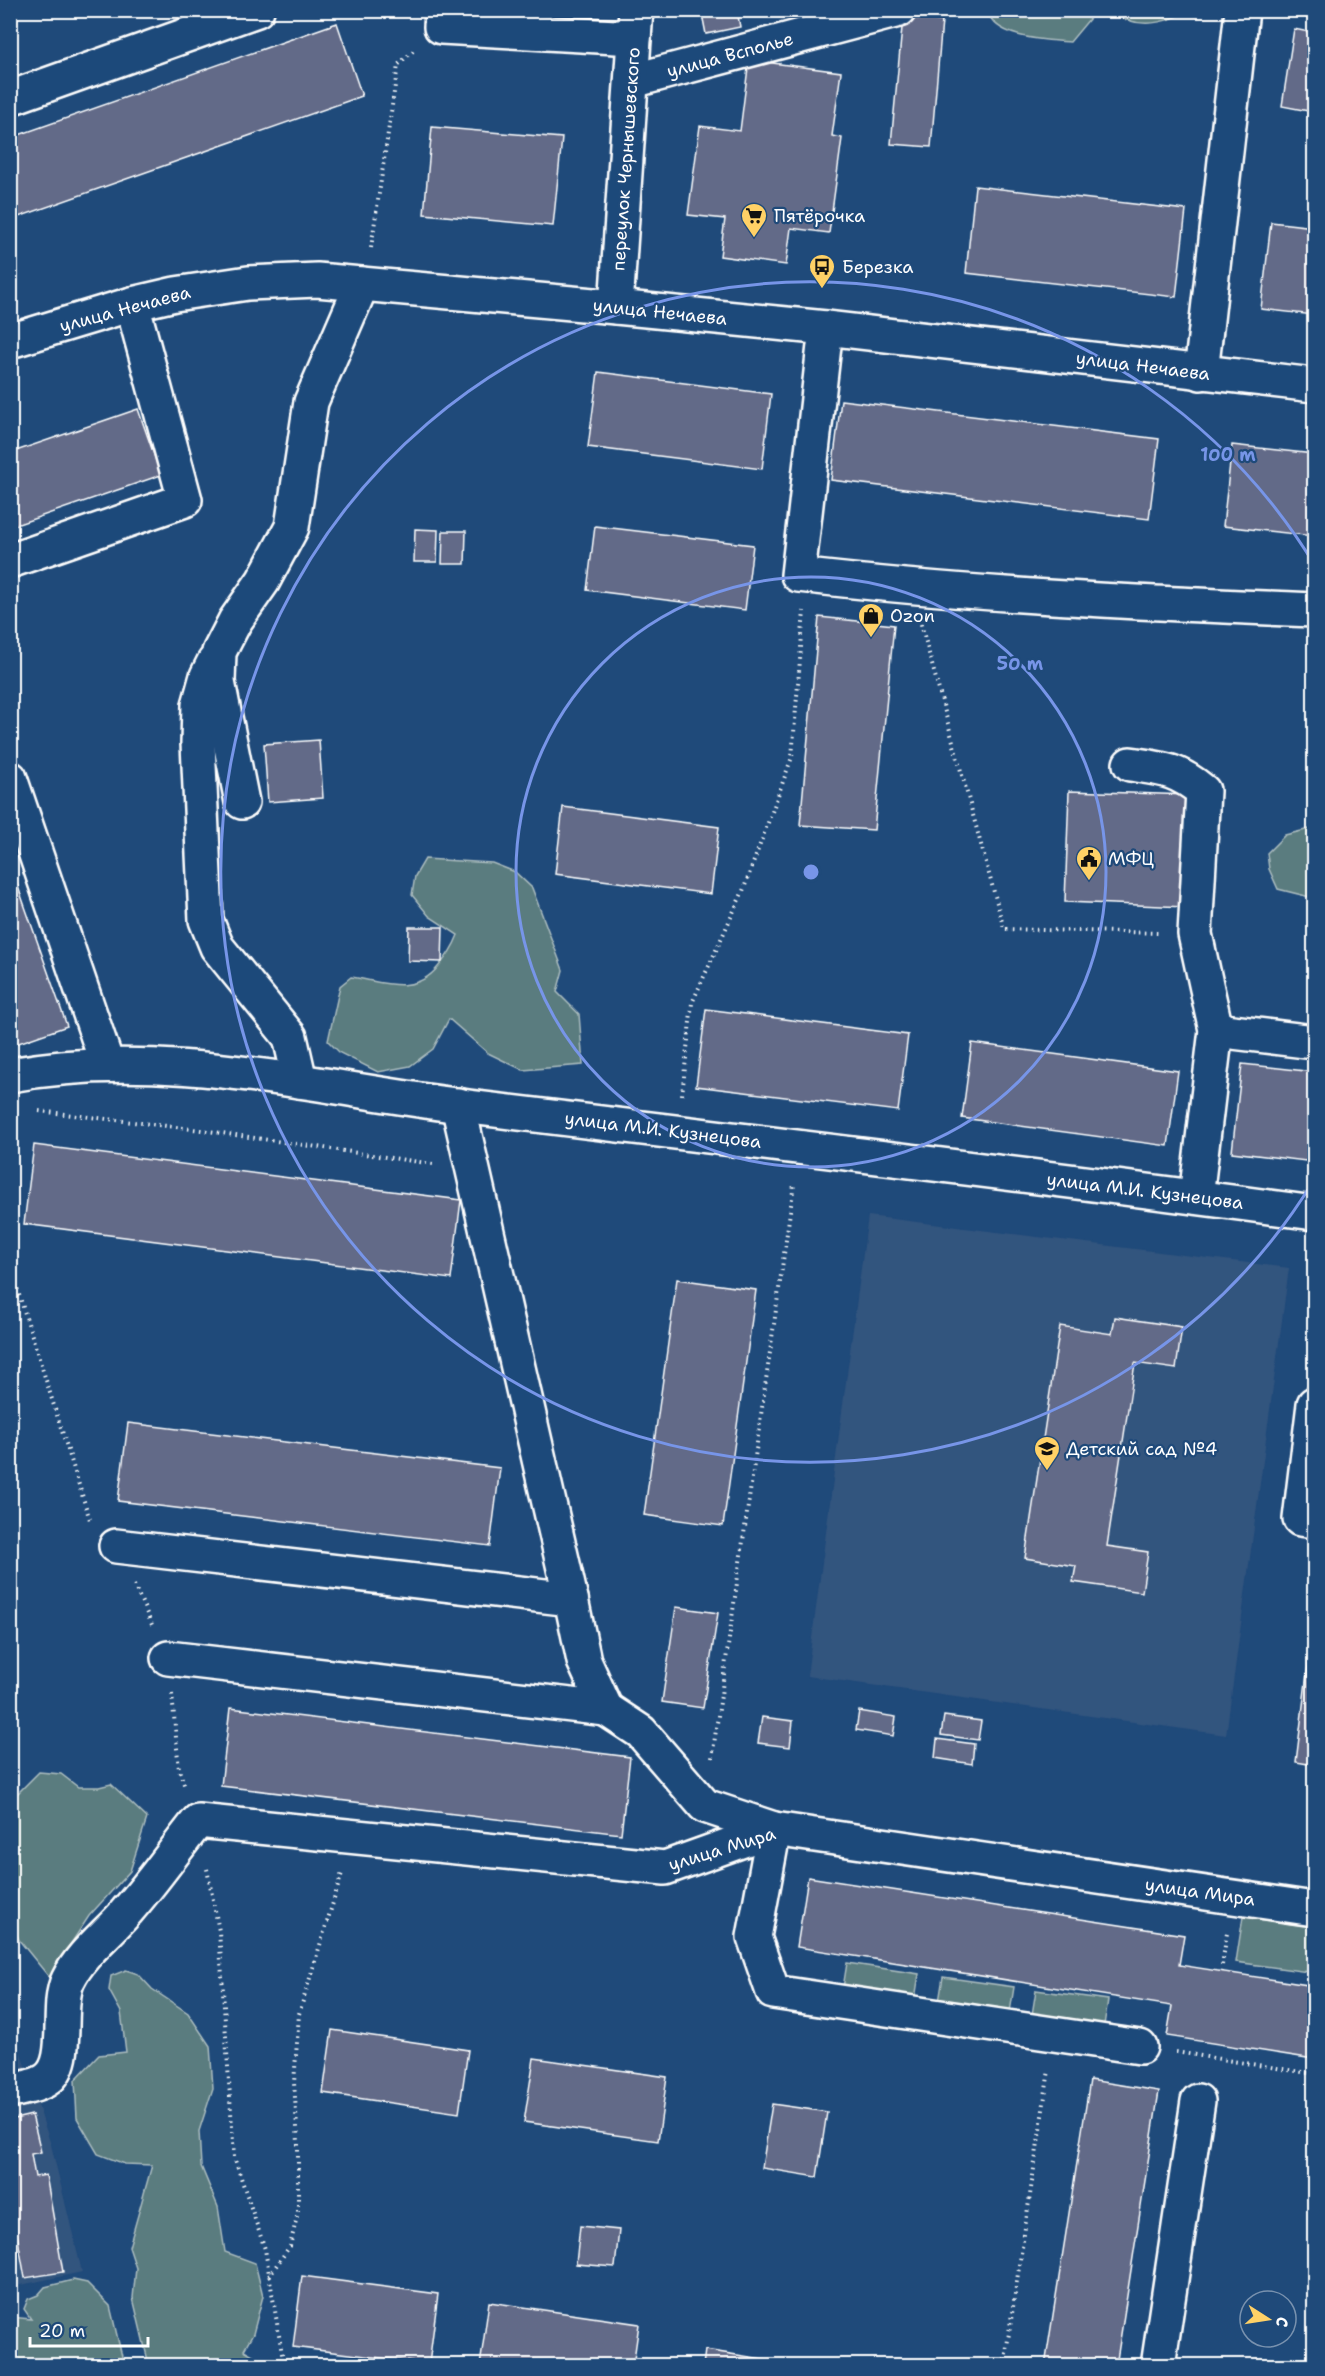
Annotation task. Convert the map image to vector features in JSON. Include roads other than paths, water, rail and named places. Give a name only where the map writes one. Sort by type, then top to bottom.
[{"type":"street","points":[[10,98],[257,10]]},
{"type":"street","name":"улица Всполье","points":[[632,81],[899,10]]},
{"type":"street","points":[[1202,373],[1242,10]]},
{"type":"street","points":[[441,19],[635,24]]},
{"type":"street","name":"переулок Чернышевского","points":[[616,307],[635,24]]},
{"type":"street","name":"улица Нечаева","points":[[10,341],[132,304],[175,294],[269,281],[317,280],[826,328],[1314,385]]},
{"type":"street","points":[[300,1081],[290,1037],[217,947],[206,920],[199,807],[199,705],[207,676],[235,621],[263,580],[292,527],[311,402],[362,284]]},
{"type":"street","points":[[10,561],[185,500],[132,304]]},
{"type":"street","points":[[826,328],[798,576],[912,588],[1132,602],[1314,610]]},
{"type":"street","points":[[219,652],[218,682],[242,802]]},
{"type":"street","points":[[1130,764],[1170,770],[1203,791],[1195,934],[1216,1030],[1196,1197]]},
{"type":"street","points":[[10,778],[107,1064]]},
{"type":"street","points":[[1216,1030],[1314,1042]]},
{"type":"street","name":"улица М.И. Кузнецова","points":[[10,1075],[42,1069],[107,1064],[188,1068],[300,1081],[458,1105],[1314,1212]]},
{"type":"street","points":[[458,1105],[584,1661],[606,1709]]},
{"type":"street","points":[[1314,1404],[1300,1519],[1314,1521]]},
{"type":"street","points":[[116,1546],[571,1599]]},
{"type":"street","points":[[168,1658],[606,1709],[641,1732],[705,1806],[774,1829],[754,1937],[773,1992],[1140,2046]]},
{"type":"street","name":"улица Мира","points":[[10,2091],[46,2080],[57,2067],[62,2043],[61,2013],[68,1981],[92,1947],[127,1911],[198,1821],[665,1868],[774,1829],[1314,1909]]},
{"type":"street","points":[[1158,2366],[1198,2101]]},
{"type":"place","name":"Пятёрочка","points":[[754,239]]},
{"type":"place","name":"Березка","points":[[822,290]]},
{"type":"place","name":"Ozon","points":[[871,639]]},
{"type":"place","name":"МФЦ","points":[[1089,882]]},
{"type":"place","name":"Детский сад №4","points":[[1047,1472]]}]
